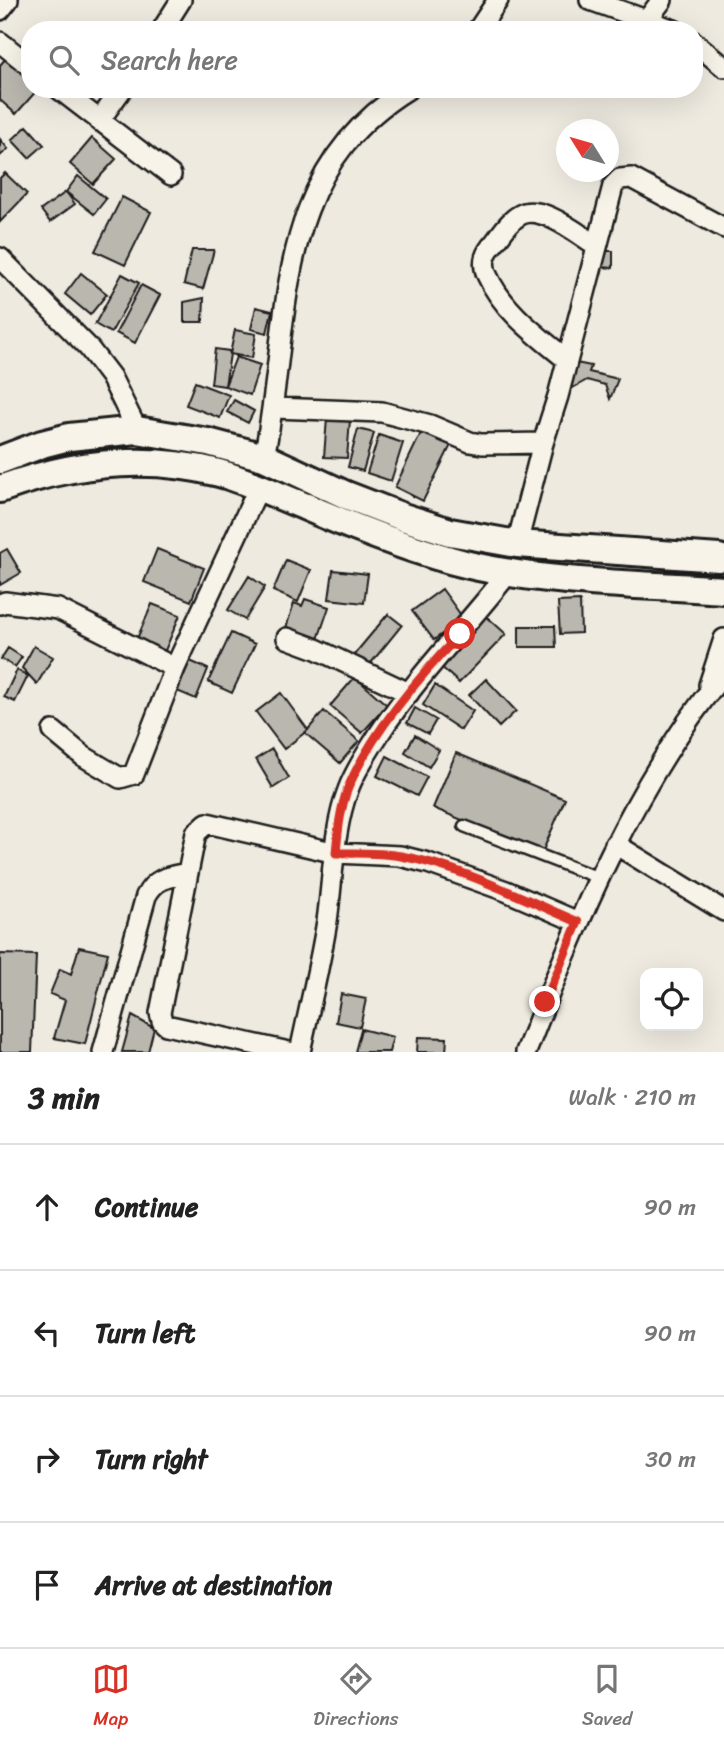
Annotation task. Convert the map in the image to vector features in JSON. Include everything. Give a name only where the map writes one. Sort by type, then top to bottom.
[{"type":"main road","points":[[0,460],[42,444],[69,438],[137,430],[208,442],[264,457],[346,495],[403,517],[450,531],[517,544],[722,552],[719,580],[724,591],[591,582],[469,565],[387,540],[220,473],[175,465],[111,463],[57,471],[0,489]]},
{"type":"street","points":[[0,10],[8,0]]},
{"type":"street","points":[[168,21],[181,0]]},
{"type":"street","points":[[484,21],[498,0]]},
{"type":"street","points":[[590,0],[647,20],[662,0]]},
{"type":"street","points":[[0,42],[21,59]]},
{"type":"street","points":[[703,50],[724,67]]},
{"type":"street","points":[[70,98],[171,175]]},
{"type":"street","points":[[99,121],[116,98]]},
{"type":"street","points":[[264,457],[274,408],[287,282],[294,250],[312,200],[358,127],[395,98]]},
{"type":"street","points":[[517,544],[613,186],[625,178],[631,178],[724,228]]},
{"type":"street","points":[[567,360],[521,321],[509,306],[486,275],[486,252],[515,218],[528,211],[540,212],[596,245]]},
{"type":"street","points":[[0,258],[88,347],[111,377],[137,430]]},
{"type":"street","points":[[274,408],[382,412],[430,425],[470,442],[543,443]]},
{"type":"street","points":[[53,731],[83,756],[120,778],[134,774],[176,668],[258,487]]},
{"type":"street","points":[[300,1052],[326,924],[340,820],[348,789],[359,765],[409,693],[509,572]]},
{"type":"street","points":[[0,604],[5,602],[58,609],[176,668]]},
{"type":"street","points":[[287,638],[409,693]]},
{"type":"street","points":[[706,695],[724,639]]},
{"type":"street","points":[[526,1052],[578,922],[633,809],[706,695],[724,673]]},
{"type":"street","points":[[289,1052],[166,1025],[162,1021],[160,1013],[196,833],[207,823],[336,853],[400,856],[428,863],[506,891],[578,922]]},
{"type":"street","points":[[615,844],[724,911]]},
{"type":"street","points":[[103,1052],[146,896],[151,886],[160,880],[188,873]]},
{"type":"lane","points":[[464,826],[599,878]]},
{"type":"building","points":[[7,57],[21,70],[21,98],[30,98],[16,114],[0,100],[0,65]]},
{"type":"building","points":[[27,126],[44,145],[29,158],[12,140]]},
{"type":"building","points":[[92,138],[116,159],[93,184],[70,164]]},
{"type":"building","points":[[0,139],[8,149],[0,156]]},
{"type":"building","points":[[5,173],[27,194],[0,222],[0,178]]},
{"type":"building","points":[[78,176],[106,199],[94,214],[66,192]]},
{"type":"building","points":[[66,192],[75,204],[50,222],[41,210]]},
{"type":"building","points":[[122,197],[151,212],[125,265],[95,251]]},
{"type":"building","points":[[192,250],[214,250],[203,289],[184,284]]},
{"type":"building","points":[[605,251],[613,251],[613,268],[602,267]]},
{"type":"building","points":[[81,273],[107,294],[90,315],[65,294]]},
{"type":"building","points":[[122,274],[139,283],[111,333],[95,324]]},
{"type":"building","points":[[141,285],[160,295],[135,343],[116,333]]},
{"type":"building","points":[[204,298],[203,322],[184,322],[184,302]]},
{"type":"building","points":[[256,307],[272,311],[267,333],[251,329]]},
{"type":"building","points":[[235,330],[256,334],[252,358],[230,354]]},
{"type":"building","points":[[215,349],[229,351],[230,354],[225,386],[211,384]]},
{"type":"building","points":[[236,357],[260,365],[250,395],[225,386]]},
{"type":"building","points":[[576,363],[591,366],[589,372],[618,379],[610,399],[605,385],[587,380],[569,390]]},
{"type":"building","points":[[195,382],[229,395],[220,418],[186,405]]},
{"type":"building","points":[[234,400],[254,411],[248,423],[227,412]]},
{"type":"building","points":[[327,418],[350,420],[347,458],[324,457]]},
{"type":"building","points":[[358,429],[374,433],[363,471],[348,467]]},
{"type":"building","points":[[422,431],[451,445],[423,501],[395,487]]},
{"type":"building","points":[[379,435],[403,443],[391,481],[367,473]]},
{"type":"building","points":[[7,549],[21,573],[0,585],[0,553]]},
{"type":"building","points":[[157,549],[204,568],[191,601],[144,582]]},
{"type":"building","points":[[286,560],[311,570],[298,602],[273,591]]},
{"type":"building","points":[[333,570],[368,574],[364,603],[329,599]]},
{"type":"building","points":[[249,576],[265,587],[245,620],[228,610]]},
{"type":"building","points":[[442,589],[463,618],[434,640],[412,611]]},
{"type":"building","points":[[305,599],[329,607],[316,645],[284,634],[294,603],[302,606]]},
{"type":"building","points":[[580,601],[581,633],[560,634],[558,602]]},
{"type":"building","points":[[152,604],[180,615],[164,653],[136,641]]},
{"type":"building","points":[[388,614],[402,625],[367,668],[353,656]]},
{"type":"building","points":[[485,615],[506,634],[459,683],[438,664]]},
{"type":"building","points":[[519,626],[555,626],[556,647],[519,647]]},
{"type":"building","points":[[231,633],[255,644],[232,693],[208,682]]},
{"type":"building","points":[[34,646],[53,657],[37,684],[22,668]]},
{"type":"building","points":[[8,648],[22,657],[15,667],[1,659]]},
{"type":"building","points":[[190,661],[208,669],[196,699],[177,691]]},
{"type":"building","points":[[17,670],[28,676],[15,702],[4,697]]},
{"type":"building","points":[[355,677],[387,705],[362,733],[330,706]]},
{"type":"building","points":[[486,679],[516,711],[499,727],[469,695]]},
{"type":"building","points":[[435,685],[473,711],[461,730],[423,705]]},
{"type":"building","points":[[281,693],[308,730],[284,749],[256,712]]},
{"type":"building","points":[[415,708],[436,720],[428,734],[407,723]]},
{"type":"building","points":[[324,711],[359,741],[340,763],[305,733]]},
{"type":"building","points":[[415,735],[439,750],[429,767],[405,752]]},
{"type":"building","points":[[272,749],[289,778],[273,788],[256,759]]},
{"type":"building","points":[[456,753],[565,799],[542,853],[433,808]]},
{"type":"building","points":[[387,756],[427,777],[417,796],[377,776]]},
{"type":"building","points":[[79,947],[108,953],[85,1044],[54,1038],[65,1000],[50,994],[60,969],[71,974]]},
{"type":"building","points":[[0,954],[36,955],[32,1052],[0,1052]]},
{"type":"building","points":[[341,994],[366,999],[360,1027],[336,1022]]},
{"type":"building","points":[[132,1016],[154,1028],[148,1052],[122,1052]]},
{"type":"building","points":[[361,1029],[393,1037],[389,1052],[355,1052]]},
{"type":"building","points":[[418,1037],[447,1038],[446,1052],[417,1052]]},
{"type":"route","points":[[460,634],[431,664],[359,765],[343,805],[336,853],[400,856],[428,863],[506,891],[578,922],[545,1002]]}]
